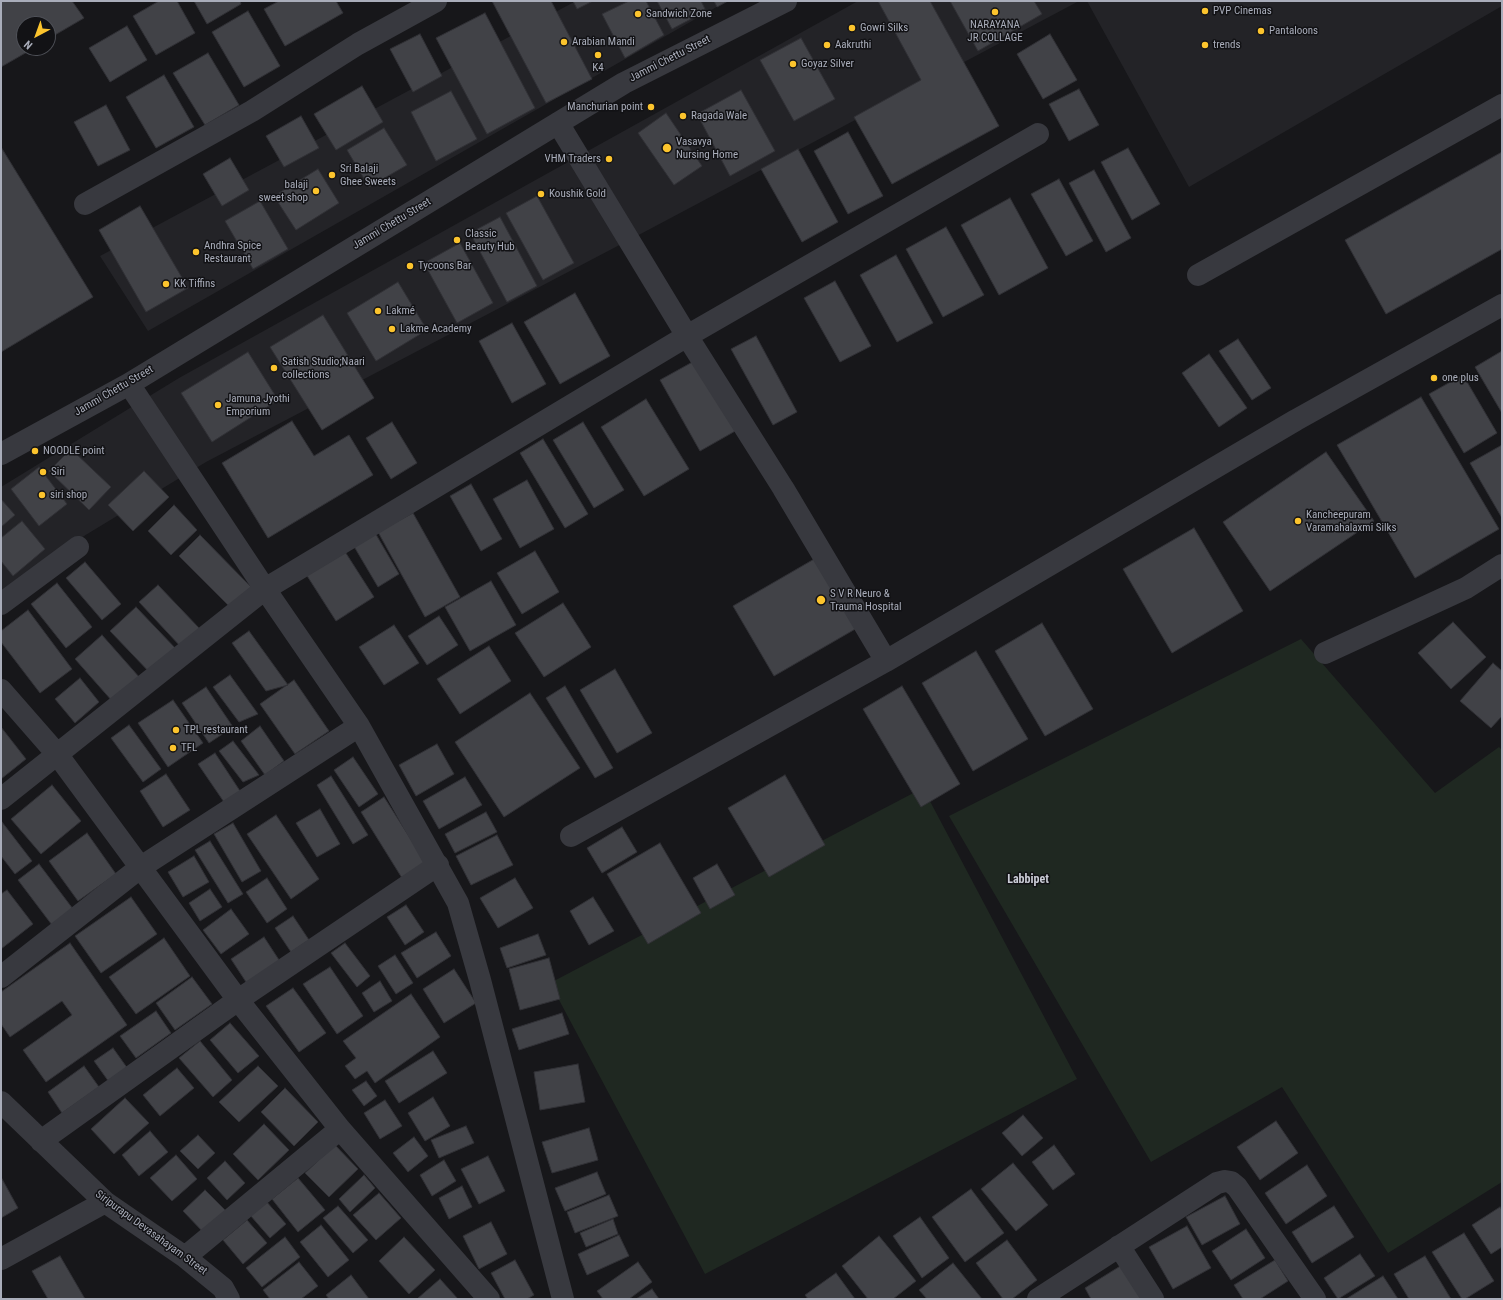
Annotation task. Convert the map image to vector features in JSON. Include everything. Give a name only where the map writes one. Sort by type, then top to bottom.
[{"type":"street","points":[[85,204],[252,112],[358,44],[436,1]]},
{"type":"street","name":"Jammi Chettu Street","points":[[1,454],[129,384],[624,83],[786,1]]},
{"type":"street","points":[[1198,275],[1502,105]]},
{"type":"street","points":[[558,123],[783,488],[886,661]]},
{"type":"street","points":[[1,799],[265,589],[688,336],[1038,134]]},
{"type":"street","points":[[571,836],[886,661],[1296,420],[1502,305]]},
{"type":"street","points":[[129,384],[265,589],[359,726],[458,903],[480,980],[563,1299]]},
{"type":"street","points":[[1,604],[78,547]]},
{"type":"street","points":[[1325,653],[1466,588],[1502,565]]},
{"type":"street","points":[[1,690],[57,754],[238,1000],[340,1129],[489,1299]]},
{"type":"street","points":[[1,977],[141,867],[359,726]]},
{"type":"street","points":[[41,1141],[238,1000],[438,865]]},
{"type":"street","name":"Siripurapu Devasahayam Street","points":[[1,1102],[105,1202],[185,1257],[223,1288],[229,1299]]},
{"type":"street","points":[[185,1257],[340,1129]]},
{"type":"street","points":[[1038,1299],[1217,1183],[1225,1181],[1231,1182],[1237,1187],[1315,1299]]},
{"type":"street","points":[[1,1259],[105,1202]]},
{"type":"street","points":[[1119,1246],[1152,1299]]},
{"type":"shaded area","points":[[576,1],[727,1],[148,331],[100,256]]},
{"type":"shaded area","points":[[858,1],[1079,1],[650,229],[206,462],[84,536],[1,591],[1,487],[179,378]]},
{"type":"shaded area","points":[[1087,1],[1502,1],[1502,6],[1189,187]]},
{"type":"shaded area","points":[[1301,639],[1435,793],[1499,747],[1502,750],[1502,1182],[1388,1253],[1282,1087],[1151,1162],[949,816]]},
{"type":"shaded area","points":[[923,788],[1077,1079],[705,1274],[550,983]]},
{"type":"building","points":[[1,1],[72,1],[84,18],[56,34],[56,16],[16,16],[16,56],[20,56],[1,67]]},
{"type":"building","points":[[159,1],[177,1],[195,33],[156,55],[133,16]]},
{"type":"building","points":[[194,1],[240,1],[241,4],[207,24]]},
{"type":"building","points":[[279,1],[336,1],[343,13],[285,46],[264,9]]},
{"type":"building","points":[[492,1],[551,1],[592,79],[546,103]]},
{"type":"building","points":[[573,1],[593,1],[577,9]]},
{"type":"building","points":[[629,1],[646,1],[664,35],[625,58],[602,14]]},
{"type":"building","points":[[657,1],[701,1],[706,11],[672,29]]},
{"type":"building","points":[[714,1],[728,1],[717,7]]},
{"type":"building","points":[[878,1],[930,1],[999,126],[892,184],[854,117],[921,80]]},
{"type":"building","points":[[950,1],[1034,1],[1042,14],[978,51]]},
{"type":"building","points":[[248,11],[280,66],[244,87],[212,32]]},
{"type":"building","points":[[485,13],[535,108],[487,134],[436,38]]},
{"type":"building","points":[[127,26],[147,60],[110,82],[89,48]]},
{"type":"building","points":[[420,34],[442,76],[413,92],[390,49]]},
{"type":"building","points":[[1050,34],[1077,80],[1043,99],[1017,54]]},
{"type":"building","points":[[801,38],[835,99],[794,121],[760,60]]},
{"type":"building","points":[[208,53],[239,105],[205,125],[173,73]]},
{"type":"building","points":[[164,75],[194,127],[156,148],[126,97]]},
{"type":"building","points":[[362,86],[383,122],[336,150],[314,114]]},
{"type":"building","points":[[1079,89],[1099,125],[1069,141],[1049,104]]},
{"type":"building","points":[[741,90],[775,151],[730,176],[697,114]]},
{"type":"building","points":[[451,91],[477,139],[436,161],[411,112]]},
{"type":"building","points":[[106,105],[130,150],[98,166],[74,122]]},
{"type":"building","points":[[666,113],[702,166],[674,185],[638,133]]},
{"type":"building","points":[[301,116],[319,148],[284,167],[266,136]]},
{"type":"building","points":[[384,128],[407,165],[369,187],[347,150]]},
{"type":"building","points":[[848,132],[883,196],[848,214],[814,151]]},
{"type":"building","points":[[1,147],[93,297],[1,352]]},
{"type":"building","points":[[1128,148],[1160,204],[1132,220],[1101,162]]},
{"type":"building","points":[[798,149],[838,222],[802,242],[761,169]]},
{"type":"building","points":[[1502,152],[1502,249],[1386,314],[1345,240]]},
{"type":"building","points":[[230,158],[249,190],[222,206],[203,174]]},
{"type":"building","points":[[318,169],[339,203],[296,230],[274,196]]},
{"type":"building","points":[[1094,170],[1131,238],[1106,252],[1069,183]]},
{"type":"building","points":[[1059,179],[1093,241],[1066,256],[1031,194]]},
{"type":"building","points":[[537,196],[574,263],[543,280],[506,213]]},
{"type":"building","points":[[1010,198],[1048,268],[999,295],[961,225]]},
{"type":"building","points":[[260,201],[288,249],[253,269],[225,221]]},
{"type":"building","points":[[140,206],[188,288],[146,312],[99,230]]},
{"type":"building","points":[[500,217],[537,286],[507,302],[470,233]]},
{"type":"building","points":[[946,227],[984,295],[943,317],[906,249]]},
{"type":"building","points":[[460,243],[493,303],[457,323],[424,263]]},
{"type":"building","points":[[896,255],[933,323],[897,342],[860,275]]},
{"type":"building","points":[[835,281],[871,346],[840,362],[804,298]]},
{"type":"building","points":[[398,282],[427,330],[376,361],[347,313]]},
{"type":"building","points":[[575,293],[610,356],[560,384],[524,322]]},
{"type":"building","points":[[323,315],[374,398],[322,430],[270,347]]},
{"type":"building","points":[[512,323],[546,384],[512,403],[479,341]]},
{"type":"building","points":[[756,336],[797,412],[773,425],[731,349]]},
{"type":"building","points":[[1238,339],[1271,388],[1252,400],[1219,351]]},
{"type":"building","points":[[1502,351],[1502,413],[1475,367]]},
{"type":"building","points":[[248,352],[278,400],[212,442],[181,393]]},
{"type":"building","points":[[1209,354],[1247,408],[1219,427],[1182,373]]},
{"type":"building","points":[[698,359],[737,430],[700,451],[660,380]]},
{"type":"building","points":[[1463,375],[1497,433],[1464,453],[1429,394]]},
{"type":"building","points":[[1421,397],[1499,529],[1415,578],[1337,445]]},
{"type":"building","points":[[646,399],[689,469],[644,496],[601,427]]},
{"type":"building","points":[[292,421],[314,456],[349,435],[373,475],[268,538],[222,463]]},
{"type":"building","points":[[392,422],[417,463],[391,479],[366,438]]},
{"type":"building","points":[[583,422],[624,490],[594,508],[553,440]]},
{"type":"building","points":[[543,439],[588,514],[565,528],[520,453]]},
{"type":"building","points":[[1502,445],[1502,518],[1470,463]]},
{"type":"building","points":[[71,449],[111,487],[89,510],[49,471]]},
{"type":"building","name":"Kancheepuram Varamahalaxmi Silks","points":[[1326,452],[1374,521],[1270,591],[1223,522]]},
{"type":"building","points":[[39,467],[67,504],[39,526],[11,489]]},
{"type":"building","points":[[144,471],[169,497],[133,531],[108,505]]},
{"type":"building","points":[[527,480],[554,529],[520,548],[493,499]]},
{"type":"building","points":[[471,484],[502,539],[481,551],[450,496]]},
{"type":"building","points":[[1,499],[15,515],[1,527]]},
{"type":"building","points":[[174,505],[197,530],[171,555],[148,531]]},
{"type":"building","points":[[413,513],[460,597],[425,617],[378,532]]},
{"type":"building","points":[[22,521],[45,549],[13,576],[1,561],[1,538]]},
{"type":"building","points":[[1194,528],[1243,611],[1172,653],[1123,569]]},
{"type":"building","points":[[374,531],[399,574],[378,587],[352,543]]},
{"type":"building","points":[[200,535],[251,587],[230,607],[179,556]]},
{"type":"building","points":[[342,547],[374,597],[336,621],[304,571]]},
{"type":"building","points":[[535,551],[559,592],[522,614],[497,573]]},
{"type":"building","points":[[816,558],[857,628],[774,676],[733,606]]},
{"type":"building","points":[[85,562],[121,604],[102,620],[66,578]]},
{"type":"building","points":[[491,581],[516,625],[470,651],[445,607]]},
{"type":"building","points":[[57,583],[92,627],[66,648],[31,604]]},
{"type":"building","points":[[158,585],[200,629],[181,647],[139,602]]},
{"type":"building","points":[[563,603],[591,647],[544,677],[515,633]]},
{"type":"building","points":[[136,607],[178,651],[153,676],[110,631]]},
{"type":"building","points":[[28,610],[72,669],[40,693],[1,642],[1,631]]},
{"type":"building","points":[[439,616],[458,645],[427,665],[408,636]]},
{"type":"building","points":[[1453,622],[1486,657],[1451,689],[1418,653]]},
{"type":"building","points":[[1042,623],[1093,709],[1045,736],[995,651]]},
{"type":"building","points":[[394,625],[419,663],[384,685],[359,647]]},
{"type":"building","points":[[249,631],[288,685],[266,691],[232,643]]},
{"type":"building","points":[[102,635],[140,678],[113,702],[75,659]]},
{"type":"building","points":[[489,646],[511,681],[460,714],[437,679]]},
{"type":"building","points":[[976,651],[1028,739],[973,771],[922,683]]},
{"type":"building","points":[[1493,663],[1502,671],[1502,716],[1491,728],[1460,701]]},
{"type":"building","points":[[615,669],[652,733],[617,753],[580,690]]},
{"type":"building","points":[[230,675],[258,714],[239,722],[213,687]]},
{"type":"building","points":[[80,678],[99,702],[75,723],[55,699]]},
{"type":"building","points":[[294,680],[329,731],[295,754],[260,704]]},
{"type":"building","points":[[565,686],[613,768],[595,778],[546,698]]},
{"type":"building","points":[[902,686],[960,784],[921,807],[863,709]]},
{"type":"building","points":[[206,687],[233,727],[209,743],[182,703]]},
{"type":"building","points":[[530,693],[580,768],[504,817],[455,742]]},
{"type":"building","points":[[173,700],[203,743],[168,767],[138,723]]},
{"type":"building","points":[[129,725],[161,769],[143,782],[111,738]]},
{"type":"building","points":[[260,726],[284,761],[265,775],[241,741]]},
{"type":"building","points":[[1,727],[26,759],[1,779]]},
{"type":"building","points":[[233,741],[259,775],[243,782],[219,751]]},
{"type":"building","points":[[437,744],[454,774],[416,796],[399,765]]},
{"type":"building","points":[[215,753],[242,794],[226,805],[198,764]]},
{"type":"building","points":[[353,757],[378,794],[359,807],[334,770]]},
{"type":"building","points":[[166,774],[190,810],[163,827],[140,791]]},
{"type":"building","points":[[785,775],[825,845],[769,877],[728,808]]},
{"type":"building","points":[[331,776],[368,835],[353,844],[317,785]]},
{"type":"building","points":[[465,777],[482,805],[439,829],[423,801]]},
{"type":"building","points":[[52,785],[81,821],[41,854],[11,819]]},
{"type":"building","points":[[384,797],[426,863],[402,878],[361,812]]},
{"type":"building","points":[[320,809],[340,844],[317,857],[296,823]]},
{"type":"building","points":[[486,812],[497,832],[455,853],[445,834]]},
{"type":"building","points":[[276,815],[319,879],[291,899],[247,834]]},
{"type":"building","points":[[2,822],[32,861],[15,874],[1,856]]},
{"type":"building","points":[[233,823],[261,871],[242,882],[214,834]]},
{"type":"building","points":[[622,827],[637,852],[602,873],[587,848]]},
{"type":"building","points":[[87,833],[116,874],[78,901],[49,861]]},
{"type":"building","points":[[497,835],[513,865],[471,885],[456,856]]},
{"type":"building","points":[[210,841],[243,894],[228,903],[195,850]]},
{"type":"building","points":[[660,843],[701,913],[648,944],[607,874]]},
{"type":"building","points":[[194,856],[209,882],[183,897],[168,872]]},
{"type":"building","points":[[39,864],[73,909],[52,925],[18,880]]},
{"type":"building","points":[[717,864],[735,895],[710,909],[693,878]]},
{"type":"building","points":[[267,878],[287,909],[267,923],[246,892]]},
{"type":"building","points":[[515,878],[533,908],[498,928],[480,898]]},
{"type":"building","points":[[210,889],[222,907],[200,921],[189,903]]},
{"type":"building","points":[[7,890],[33,924],[1,949],[1,894]]},
{"type":"building","points":[[131,897],[157,934],[101,973],[75,936]]},
{"type":"building","points":[[593,897],[614,931],[589,945],[570,911]]},
{"type":"building","points":[[406,905],[424,932],[405,945],[387,917]]},
{"type":"building","points":[[231,909],[249,934],[221,954],[203,930]]},
{"type":"building","points":[[293,916],[309,940],[291,952],[275,928]]},
{"type":"building","points":[[436,932],[451,956],[417,978],[401,953]]},
{"type":"building","points":[[538,934],[546,955],[507,968],[500,948]]},
{"type":"building","points":[[264,937],[281,963],[248,985],[231,959]]},
{"type":"building","points":[[164,938],[190,976],[136,1014],[109,977]]},
{"type":"building","points":[[70,943],[127,1025],[46,1082],[23,1050],[72,1015],[62,1001],[10,1037],[1,1024],[1,992]]},
{"type":"building","points":[[345,943],[370,976],[357,987],[331,953]]},
{"type":"building","points":[[395,955],[413,983],[396,994],[378,966]]},
{"type":"building","points":[[549,958],[560,999],[520,1010],[509,969]]},
{"type":"building","points":[[330,967],[363,1016],[337,1034],[303,984]]},
{"type":"building","points":[[454,969],[476,1003],[444,1023],[423,989]]},
{"type":"building","points":[[192,977],[212,1004],[175,1030],[156,1003]]},
{"type":"building","points":[[380,981],[392,1001],[374,1012],[362,993]]},
{"type":"building","points":[[293,988],[326,1033],[299,1052],[266,1006]]},
{"type":"building","points":[[411,994],[440,1037],[375,1083],[367,1071],[355,1079],[345,1066],[356,1058],[343,1041]]},
{"type":"building","points":[[156,1011],[171,1033],[136,1058],[120,1036]]},
{"type":"building","points":[[562,1013],[569,1034],[519,1050],[512,1029]]},
{"type":"building","points":[[230,1023],[259,1056],[238,1073],[210,1040]]},
{"type":"building","points":[[200,1041],[232,1080],[213,1097],[179,1058]]},
{"type":"building","points":[[113,1048],[128,1069],[109,1082],[94,1061]]},
{"type":"building","points":[[433,1051],[447,1073],[399,1103],[385,1081]]},
{"type":"building","points":[[578,1064],[585,1102],[540,1110],[534,1072]]},
{"type":"building","points":[[84,1066],[99,1087],[62,1113],[48,1092]]},
{"type":"building","points":[[258,1066],[278,1086],[239,1122],[219,1102]]},
{"type":"building","points":[[177,1068],[194,1088],[160,1116],[143,1095]]},
{"type":"building","points":[[366,1081],[377,1096],[364,1106],[352,1090]]},
{"type":"building","points":[[285,1088],[318,1122],[294,1146],[261,1112]]},
{"type":"building","points":[[433,1097],[450,1126],[425,1141],[408,1113]]},
{"type":"building","points":[[125,1098],[149,1123],[114,1154],[91,1129]]},
{"type":"building","points":[[385,1100],[402,1126],[380,1139],[364,1113]]},
{"type":"building","points":[[1023,1115],[1043,1138],[1022,1156],[1002,1133]]},
{"type":"building","points":[[1276,1121],[1298,1153],[1260,1180],[1237,1147]]},
{"type":"building","points":[[264,1124],[289,1150],[258,1180],[233,1154]]},
{"type":"building","points":[[466,1126],[474,1143],[439,1158],[431,1140]]},
{"type":"building","points":[[589,1128],[598,1160],[552,1173],[542,1142]]},
{"type":"building","points":[[150,1131],[168,1152],[139,1176],[122,1155]]},
{"type":"building","points":[[198,1135],[215,1153],[198,1169],[180,1151]]},
{"type":"building","points":[[414,1137],[428,1156],[408,1172],[393,1153]]},
{"type":"building","points":[[335,1145],[358,1169],[329,1197],[305,1173]]},
{"type":"building","points":[[1054,1145],[1075,1174],[1053,1190],[1032,1162]]},
{"type":"building","points":[[176,1155],[197,1179],[172,1201],[150,1178]]},
{"type":"building","points":[[488,1156],[505,1191],[479,1204],[461,1169]]},
{"type":"building","points":[[444,1160],[456,1181],[432,1196],[420,1175]]},
{"type":"building","points":[[225,1161],[245,1183],[227,1200],[207,1178]]},
{"type":"building","points":[[1013,1163],[1048,1205],[1016,1231],[981,1189]]},
{"type":"building","points":[[1307,1165],[1327,1196],[1286,1224],[1265,1193]]},
{"type":"building","points":[[597,1172],[606,1194],[565,1211],[555,1188]]},
{"type":"building","points":[[364,1175],[375,1188],[350,1212],[339,1199]]},
{"type":"building","points":[[1,1177],[18,1208],[1,1218]]},
{"type":"building","points":[[298,1178],[325,1210],[298,1232],[272,1199]]},
{"type":"building","points":[[462,1186],[472,1207],[449,1219],[439,1198]]},
{"type":"building","points":[[971,1189],[1004,1233],[965,1262],[932,1217]]},
{"type":"building","points":[[205,1190],[227,1212],[204,1233],[183,1211]]},
{"type":"building","points":[[379,1193],[401,1218],[376,1240],[353,1215]]},
{"type":"building","points":[[609,1195],[618,1216],[575,1233],[567,1212]]},
{"type":"building","points":[[1225,1196],[1240,1224],[1202,1245],[1186,1217]]},
{"type":"building","points":[[266,1201],[286,1224],[270,1238],[250,1215]]},
{"type":"building","points":[[338,1206],[368,1240],[353,1253],[323,1218]]},
{"type":"building","points":[[1334,1206],[1354,1237],[1312,1263],[1292,1232]]},
{"type":"building","points":[[1500,1207],[1502,1210],[1502,1247],[1491,1254],[1472,1225]]},
{"type":"building","points":[[920,1217],[949,1258],[922,1278],[893,1236]]},
{"type":"building","points":[[613,1219],[618,1234],[586,1247],[580,1233]]},
{"type":"building","points":[[247,1220],[267,1243],[243,1264],[223,1240]]},
{"type":"building","points":[[491,1222],[507,1254],[479,1269],[463,1236]]},
{"type":"building","points":[[321,1225],[349,1260],[328,1277],[300,1242]]},
{"type":"building","points":[[1187,1226],[1211,1268],[1173,1289],[1149,1247]]},
{"type":"building","points":[[1246,1229],[1265,1258],[1231,1280],[1212,1251]]},
{"type":"building","points":[[1464,1233],[1494,1281],[1465,1299],[1462,1299],[1432,1252]]},
{"type":"building","points":[[619,1235],[629,1256],[587,1275],[578,1254]]},
{"type":"building","points":[[879,1236],[916,1281],[893,1299],[868,1299],[842,1266]]},
{"type":"building","points":[[285,1237],[300,1257],[262,1287],[246,1268]]},
{"type":"building","points":[[404,1237],[435,1270],[409,1294],[379,1261]]},
{"type":"building","points":[[1007,1240],[1037,1280],[1012,1299],[1003,1299],[976,1263]]},
{"type":"building","points":[[1360,1254],[1375,1276],[1338,1299],[1324,1278]]},
{"type":"building","points":[[60,1256],[85,1299],[48,1299],[32,1271]]},
{"type":"building","points":[[1425,1256],[1451,1299],[1409,1299],[1394,1274]]},
{"type":"building","points":[[515,1260],[534,1295],[527,1299],[505,1299],[491,1273]]},
{"type":"building","points":[[1275,1260],[1288,1281],[1260,1299],[1243,1299],[1234,1285]]},
{"type":"building","points":[[299,1262],[318,1286],[301,1299],[270,1299],[263,1290]]},
{"type":"building","points":[[638,1262],[652,1282],[629,1299],[603,1299],[597,1291]]},
{"type":"building","points":[[953,1263],[982,1299],[927,1299],[919,1290]]},
{"type":"building","points":[[1122,1265],[1142,1299],[1091,1299],[1085,1288]]},
{"type":"building","points":[[836,1273],[855,1299],[808,1299],[805,1295]]},
{"type":"building","points":[[351,1275],[369,1299],[329,1299],[326,1295]]},
{"type":"building","points":[[1383,1276],[1398,1299],[1346,1299]]},
{"type":"building","points":[[440,1279],[458,1299],[417,1299]]},
{"type":"building","points":[[652,1289],[659,1299],[636,1299]]},
{"type":"place","name":"PVP Cinemas","points":[[1205,11]]},
{"type":"place","name":"NARAYANA JR COLLAGE","points":[[995,12]]},
{"type":"place","name":"Sandwich Zone","points":[[638,14]]},
{"type":"place","name":"Gowri Silks","points":[[852,28]]},
{"type":"place","name":"Pantaloons","points":[[1261,31]]},
{"type":"place","name":"Arabian Mandi","points":[[564,42]]},
{"type":"place","name":"Aakruthi","points":[[827,45]]},
{"type":"place","name":"trends","points":[[1205,45]]},
{"type":"place","name":"K4","points":[[598,55]]},
{"type":"place","name":"Goyaz Silver","points":[[793,64]]},
{"type":"place","name":"Manchurian point","points":[[651,107]]},
{"type":"place","name":"Ragada Wale","points":[[683,116]]},
{"type":"place","name":"Vasavya Nursing Home","points":[[667,148]]},
{"type":"place","name":"VHM Traders","points":[[609,159]]},
{"type":"place","name":"Sri Balaji Ghee Sweets","points":[[332,175]]},
{"type":"place","name":"balaji sweet shop","points":[[316,191]]},
{"type":"place","name":"Koushik Gold","points":[[541,194]]},
{"type":"place","name":"Classic Beauty Hub","points":[[457,240]]},
{"type":"place","name":"Andhra Spice Restaurant","points":[[196,252]]},
{"type":"place","name":"Tycoons Bar","points":[[410,266]]},
{"type":"place","name":"KK Tiffins","points":[[166,284]]},
{"type":"place","name":"Lakmé","points":[[378,311]]},
{"type":"place","name":"Lakme Academy","points":[[392,329]]},
{"type":"place","name":"Satish Studio;Naari collections","points":[[274,368]]},
{"type":"place","name":"one plus","points":[[1434,378]]},
{"type":"place","name":"Jamuna Jyothi Emporium","points":[[218,405]]},
{"type":"place","name":"NOODLE point","points":[[35,451]]},
{"type":"place","name":"Siri","points":[[43,472]]},
{"type":"place","name":"siri shop","points":[[42,495]]},
{"type":"place","name":"Kancheepuram Varamahalaxmi Silks","points":[[1298,521]]},
{"type":"place","name":"S V R Neuro & Trauma Hospital","points":[[821,600]]},
{"type":"place","name":"TPL restaurant","points":[[176,730]]},
{"type":"place","name":"TFL","points":[[173,748]]},
{"type":"district","name":"Labbipet","points":[[1028,880]]}]
